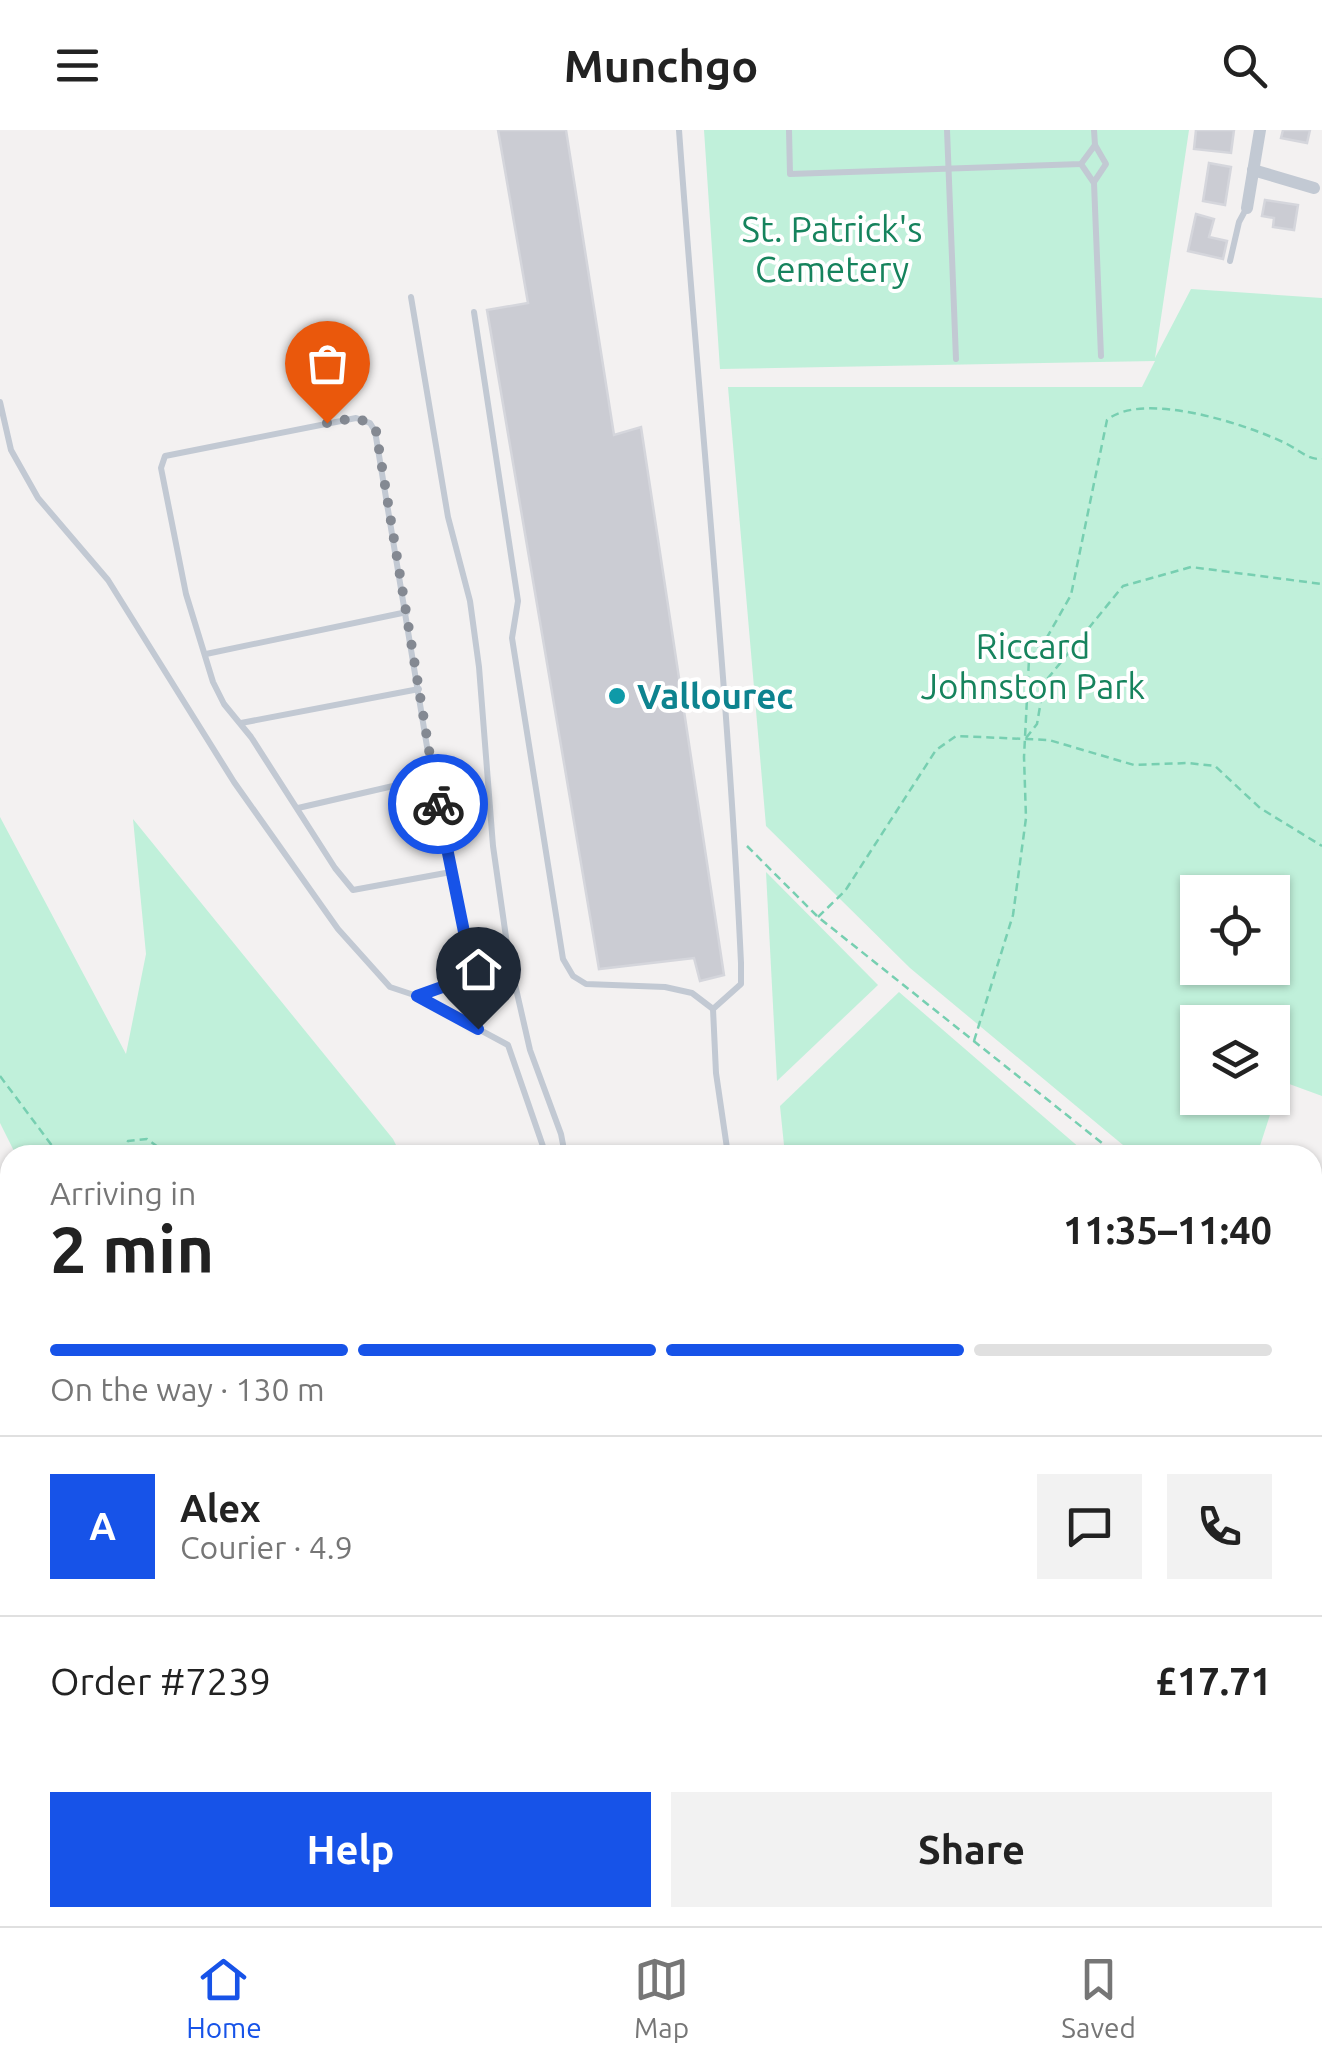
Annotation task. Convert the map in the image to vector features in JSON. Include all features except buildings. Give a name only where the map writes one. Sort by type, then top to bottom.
[{"type":"street","points":[[1247,208],[1260,130]]},
{"type":"street","points":[[1254,170],[1314,188]]},
{"type":"lane","points":[[679,130],[735,834],[741,984],[713,1009]]},
{"type":"lane","points":[[789,130],[790,174],[1081,164]]},
{"type":"lane","points":[[948,130],[956,358]]},
{"type":"lane","points":[[1094,130],[1095,145],[1106,164],[1094,183]]},
{"type":"lane","points":[[1081,164],[1095,145]]},
{"type":"lane","points":[[1081,164],[1094,183],[1101,356]]},
{"type":"lane","points":[[1230,261],[1239,222],[1247,208]]},
{"type":"lane","points":[[411,297],[448,518],[470,601],[493,846],[508,958],[530,1050],[563,1145]]},
{"type":"lane","points":[[474,312],[518,600],[512,638],[563,958],[573,976],[586,984],[665,987],[692,994],[713,1009]]},
{"type":"lane","points":[[0,402],[12,450],[38,498],[108,580],[244,797],[338,929],[390,987],[417,996],[508,1045],[543,1145]]},
{"type":"lane","points":[[417,996],[473,976],[432,776],[376,431],[370,423],[356,418],[165,456],[161,468],[186,594],[212,682],[335,868],[353,890],[451,872]]},
{"type":"lane","points":[[206,654],[407,612]]},
{"type":"lane","points":[[242,723],[419,689]]},
{"type":"lane","points":[[298,808],[432,776]]},
{"type":"lane","points":[[713,1009],[716,1072],[727,1145]]},
{"type":"path","points":[[974,1041],[1012,916],[1026,818],[1024,739],[1029,659],[1046,639],[1071,595],[1107,420],[1117,412],[1195,411],[1286,443],[1314,460],[1322,459]]},
{"type":"path","points":[[1024,739],[1038,724],[1044,683],[1123,586],[1190,567],[1322,584]]},
{"type":"path","points":[[818,917],[845,891],[936,750],[956,736],[1049,740],[1134,765],[1215,766],[1260,808],[1322,846]]},
{"type":"path","points":[[735,834],[818,917],[1104,1145]]},
{"type":"path","points":[[0,1076],[52,1145]]},
{"type":"path","points":[[127,1145],[128,1141],[147,1140],[154,1145]]},
{"type":"green space","name":"Riccard Johnston Park","points":[[704,130],[1189,130],[1155,358],[1191,289],[1322,298],[1322,1096],[1290,1084],[1290,1005],[1180,1005],[1180,1115],[1270,1115],[1260,1145],[1123,1145],[910,968],[766,826],[728,387],[1142,387],[1155,361],[720,369]]},
{"type":"green space","points":[[0,817],[126,1054],[146,954],[133,819],[396,1145],[11,1145],[0,1123]]},
{"type":"green space","points":[[766,872],[878,985],[777,1081]]},
{"type":"green space","points":[[899,992],[1076,1145],[784,1145],[780,1106]]},
{"type":"way so far","points":[[327,423],[356,418],[370,423],[376,431],[438,804]]},
{"type":"place","name":"Vallourec","points":[[617,696]]},
{"type":"route","points":[[438,804],[473,976],[417,996],[478,1029]]},
{"type":"park label","name":"St. Patrick's Cemetery","points":[[832,249]]}]
